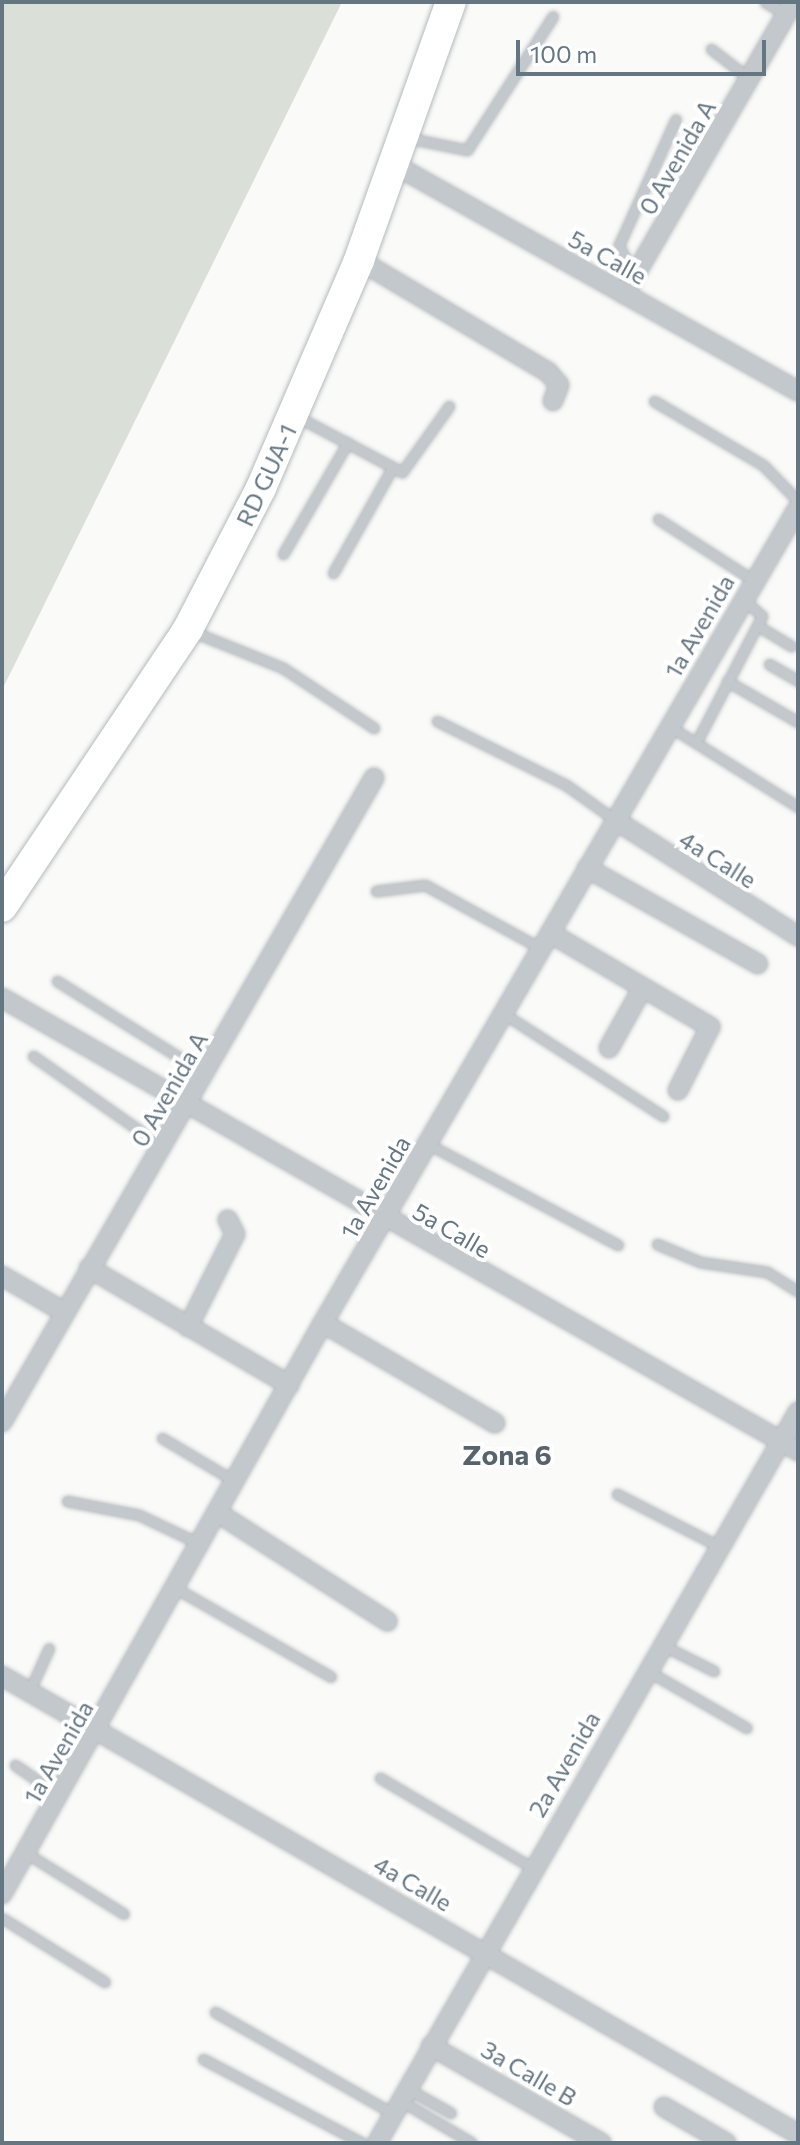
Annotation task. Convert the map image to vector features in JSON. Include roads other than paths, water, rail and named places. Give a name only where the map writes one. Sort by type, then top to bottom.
[{"type":"main road","name":"RD GUA-1","points":[[2,907],[188,629],[295,415],[359,260],[451,2]]},
{"type":"street","name":"0 Avenida A","points":[[624,294],[792,7]]},
{"type":"street","name":"5a Calle","points":[[400,151],[624,294],[798,391]]},
{"type":"street","points":[[359,260],[548,372],[559,385],[553,401]]},
{"type":"street","name":"1a Avenida","points":[[2,1894],[203,1545],[323,1323],[753,580],[798,508]]},
{"type":"street","name":"0 Avenida A","points":[[2,1422],[89,1268],[190,1102],[374,778]]},
{"type":"street","name":"4a Calle","points":[[615,820],[798,936]]},
{"type":"street","points":[[587,868],[758,964]]},
{"type":"street","points":[[545,941],[642,989],[711,1031],[678,1090]]},
{"type":"street","points":[[609,1048],[642,989]]},
{"type":"street","name":"5a Calle","points":[[2,998],[190,1102],[385,1219],[798,1451]]},
{"type":"street","points":[[188,1327],[235,1234],[228,1220]]},
{"type":"street","points":[[89,1268],[289,1385]]},
{"type":"street","points":[[2,1276],[64,1312]]},
{"type":"street","points":[[323,1323],[495,1423]]},
{"type":"street","name":"2a Avenida","points":[[377,2143],[483,1950],[798,1412]]},
{"type":"street","points":[[218,1513],[387,1621]]},
{"type":"street","name":"4a Calle","points":[[2,1676],[798,2134]]},
{"type":"street","name":"3a Calle B","points":[[431,2046],[601,2143]]},
{"type":"street","points":[[664,2107],[726,2143]]},
{"type":"lane","points":[[765,2],[792,7]]},
{"type":"lane","points":[[400,151],[454,153],[467,150],[553,16]]},
{"type":"lane","points":[[711,49],[750,79]]},
{"type":"lane","points":[[635,277],[619,245],[676,119]]},
{"type":"lane","points":[[654,401],[763,465],[798,501]]},
{"type":"lane","points":[[295,415],[348,442],[391,470],[407,469],[449,406]]},
{"type":"lane","points":[[283,554],[348,442]]},
{"type":"lane","points":[[333,573],[391,470]]},
{"type":"lane","points":[[658,519],[753,580]]},
{"type":"lane","points":[[697,741],[758,626],[762,611],[742,599]]},
{"type":"lane","points":[[758,626],[791,646]]},
{"type":"lane","points":[[188,629],[283,668],[374,728]]},
{"type":"lane","points":[[769,664],[798,681]]},
{"type":"lane","points":[[727,681],[798,722]]},
{"type":"lane","points":[[437,721],[566,785],[615,820]]},
{"type":"lane","points":[[669,726],[798,807]]},
{"type":"lane","points":[[376,891],[425,885],[545,941]]},
{"type":"lane","points":[[57,981],[112,1009],[206,1074]]},
{"type":"lane","points":[[504,1014],[663,1116]]},
{"type":"lane","points":[[33,1056],[163,1147]]},
{"type":"lane","points":[[428,1144],[618,1245]]},
{"type":"lane","points":[[657,1244],[700,1262],[767,1272],[798,1291]]},
{"type":"lane","points":[[162,1438],[236,1482]]},
{"type":"lane","points":[[617,1494],[720,1547]]},
{"type":"lane","points":[[67,1501],[139,1515],[203,1545]]},
{"type":"lane","points":[[177,1589],[331,1677]]},
{"type":"lane","points":[[662,1645],[714,1671]]},
{"type":"lane","points":[[29,1692],[49,1648]]},
{"type":"lane","points":[[646,1670],[747,1728]]},
{"type":"lane","points":[[15,1765],[60,1796]]},
{"type":"lane","points":[[380,1778],[531,1867]]},
{"type":"lane","points":[[26,1853],[124,1914]]},
{"type":"lane","points":[[2,1918],[105,1982]]},
{"type":"lane","points":[[215,2012],[401,2101],[472,2143]]},
{"type":"lane","points":[[203,2059],[362,2143]]},
{"type":"lane","points":[[401,2101],[451,2113]]},
{"type":"district","name":"Zona 6","points":[[507,1454]]}]
